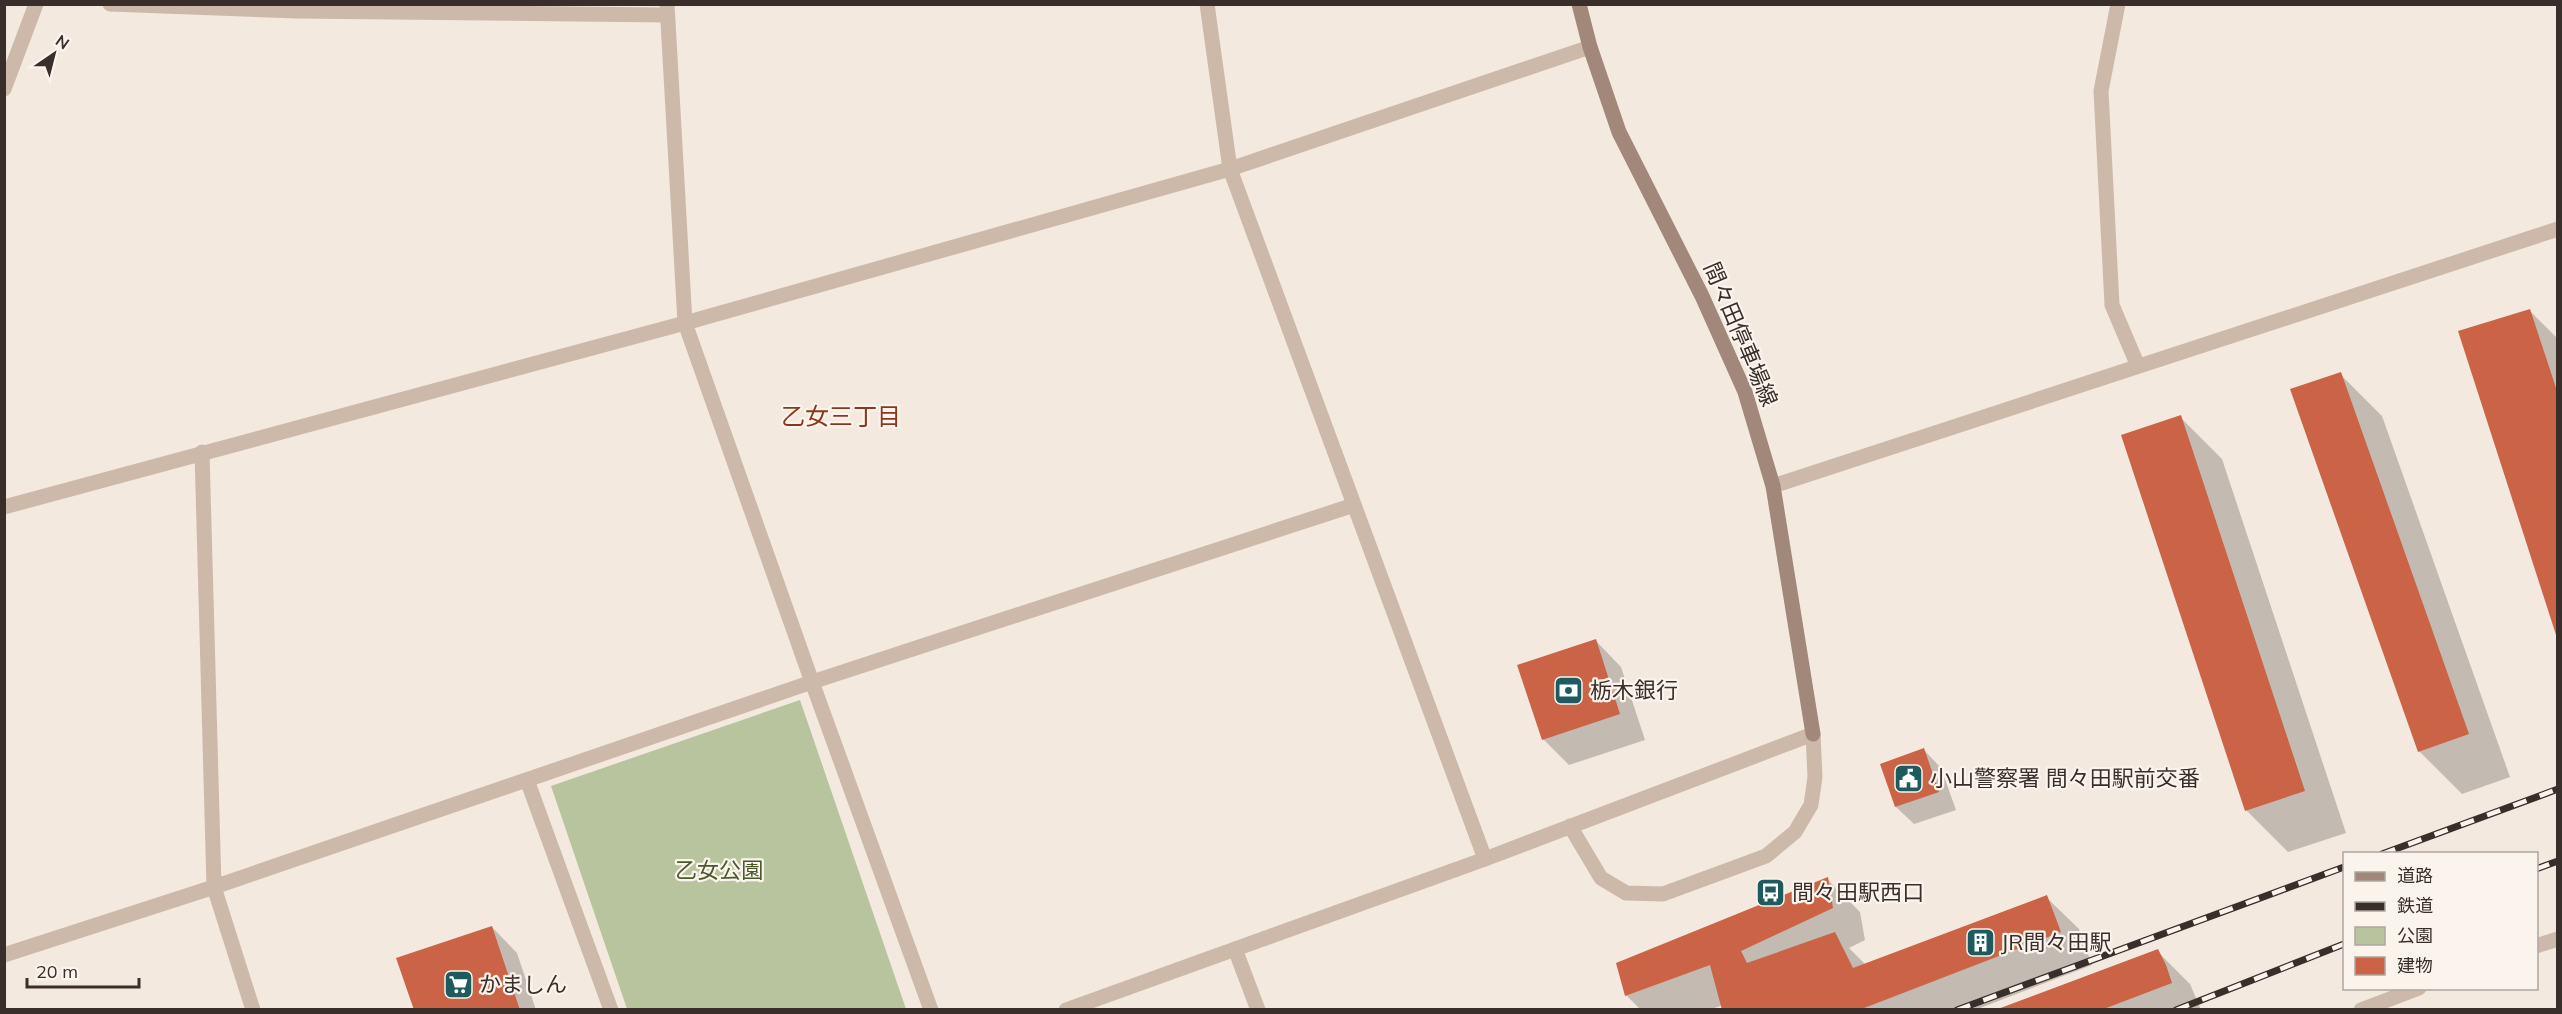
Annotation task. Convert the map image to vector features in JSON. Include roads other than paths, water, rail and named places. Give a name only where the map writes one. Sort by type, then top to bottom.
[{"type":"main road","name":"間々田停車場線","points":[[1579,4],[1590,47],[1619,132],[1692,275],[1745,392],[1773,486],[1813,734]]},
{"type":"street","points":[[4,89],[36,4]]},
{"type":"street","points":[[110,4],[296,11],[667,10],[685,323],[931,1010]]},
{"type":"street","points":[[1207,4],[1230,169],[1485,859]]},
{"type":"street","points":[[2118,4],[2101,91],[2112,305],[2138,366]]},
{"type":"street","points":[[4,507],[685,323],[1230,169],[1590,47]]},
{"type":"street","points":[[1773,486],[2558,229]]},
{"type":"street","points":[[202,452],[214,887],[254,1010]]},
{"type":"street","points":[[4,955],[214,887],[812,682],[1354,505]]},
{"type":"street","points":[[1066,1010],[1485,859],[1570,826],[1813,734],[1815,777],[1811,805],[1795,832],[1766,856],[1663,894],[1626,893],[1601,878],[1570,826]]},
{"type":"street","points":[[527,780],[611,1010]]},
{"type":"street","points":[[2538,945],[2558,939]]},
{"type":"street","points":[[1235,949],[1258,1010]]},
{"type":"street","points":[[2361,1010],[2414,990]]},
{"type":"railway","points":[[2387,852],[2558,789]]},
{"type":"railway","points":[[2538,868],[2558,861]]},
{"type":"railway","points":[[1957,1010],[2343,867]]},
{"type":"railway","points":[[2176,1010],[2343,944]]},
{"type":"place","name":"栃木銀行","points":[[1569,690]]},
{"type":"place","name":"小山警察署 間々田駅前交番","points":[[1909,778]]},
{"type":"place","name":"間々田駅西口","points":[[1771,892]]},
{"type":"place","name":"JR間々田駅","points":[[1980,942]]},
{"type":"place","name":"かましん","points":[[458,984]]},
{"type":"district","name":"乙女三丁目","points":[[841,417]]},
{"type":"park label","name":"乙女公園","points":[[719,870]]}]
